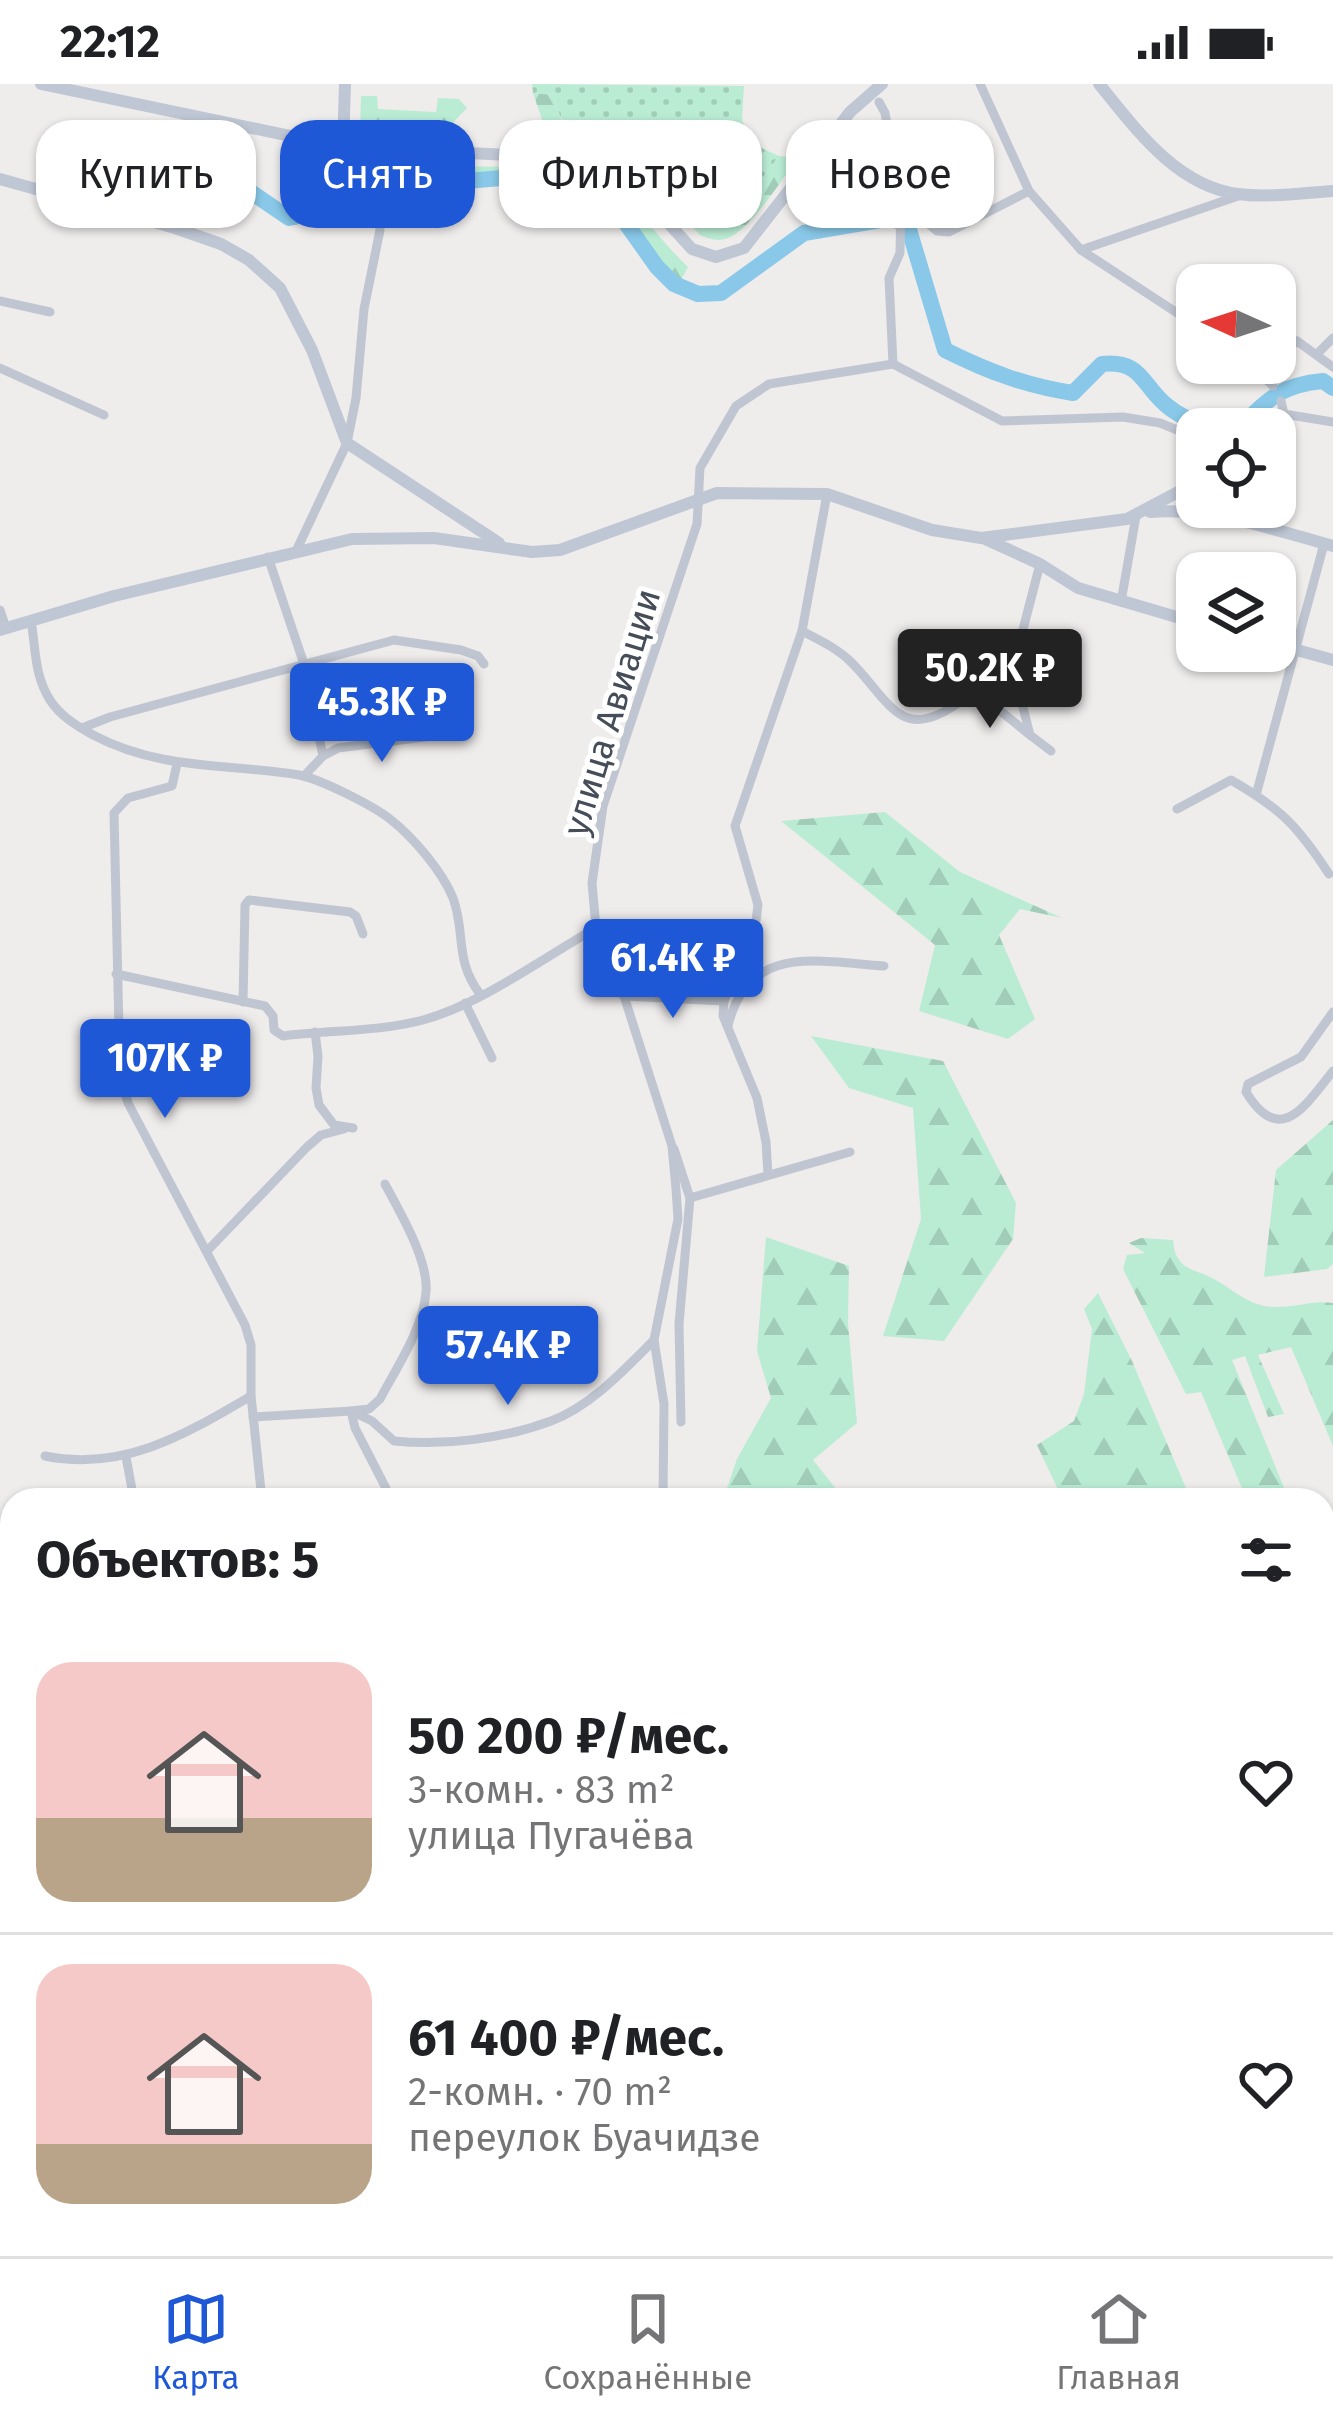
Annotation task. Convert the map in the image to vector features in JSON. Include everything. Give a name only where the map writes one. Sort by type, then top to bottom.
[{"type":"street","points":[[41,84],[280,134]]},
{"type":"street","points":[[59,84],[74,92]]},
{"type":"street","points":[[344,120],[345,84]]},
{"type":"street","points":[[475,153],[547,154],[597,164],[635,185],[692,249],[706,256],[725,256],[744,248],[758,233],[850,112],[882,84]]},
{"type":"street","points":[[980,84],[1029,191],[1081,250],[1176,312]]},
{"type":"street","points":[[1099,84],[1139,132],[1185,173],[1213,188],[1242,195],[1333,191]]},
{"type":"street","points":[[879,102],[886,120]]},
{"type":"street","points":[[0,179],[175,228],[249,260],[280,288],[312,350],[347,442],[505,547]]},
{"type":"street","points":[[994,209],[1029,191]]},
{"type":"street","points":[[1081,250],[1242,195]]},
{"type":"street","points":[[297,549],[347,442],[380,228]]},
{"type":"street","points":[[899,228],[901,253],[890,278],[893,364],[1002,421],[1123,417],[1176,429]]},
{"type":"street","points":[[0,301],[50,312]]},
{"type":"street","points":[[1317,354],[1333,338]]},
{"type":"street","points":[[1296,342],[1333,367]]},
{"type":"street","name":"улица Авиации","points":[[681,1422],[680,1324],[691,1198],[624,996],[612,985],[596,928],[592,883],[603,806],[698,524],[700,467],[736,406],[769,384],[893,364]]},
{"type":"street","points":[[0,368],[104,415]]},
{"type":"street","points":[[1296,412],[1333,422]]},
{"type":"street","points":[[0,610],[3,629],[297,549],[388,537],[532,552],[560,550],[698,497],[731,491],[827,494],[932,530],[982,538],[1040,564],[1078,588],[1176,617]]},
{"type":"street","points":[[768,1175],[757,1098],[727,1031],[724,1001],[756,921],[758,904],[735,826],[802,631],[827,494]]},
{"type":"street","points":[[1121,602],[1139,514],[1176,494]]},
{"type":"street","points":[[982,538],[1139,514],[1200,513],[1328,545],[1296,647]]},
{"type":"street","points":[[268,557],[304,667],[323,756]]},
{"type":"street","points":[[1030,735],[1013,668],[1040,564]]},
{"type":"street","points":[[31,621],[33,656],[41,682],[52,703],[81,728],[139,756],[304,776],[389,818],[419,849],[453,900],[462,963],[479,994]]},
{"type":"street","points":[[802,631],[850,661],[898,716],[932,718],[965,698],[998,709],[1051,751]]},
{"type":"street","points":[[81,728],[394,640],[461,650],[478,656],[484,664]]},
{"type":"street","points":[[1296,650],[1333,659]]},
{"type":"street","points":[[1256,795],[1289,672]]},
{"type":"street","points":[[304,776],[338,748],[448,734]]},
{"type":"street","points":[[177,764],[172,786],[128,798],[114,813],[123,1090],[245,1325],[251,1345],[261,1488]]},
{"type":"street","points":[[1177,809],[1231,781],[1274,806],[1298,829],[1329,874]]},
{"type":"street","points":[[244,1002],[245,905],[249,900],[350,912],[363,934]]},
{"type":"street","points":[[116,974],[265,1006],[278,1034],[315,1032],[408,1023],[465,1003],[596,928]]},
{"type":"street","points":[[727,1031],[736,999],[748,981],[780,963],[884,966]]},
{"type":"street","points":[[624,996],[724,1001]]},
{"type":"street","points":[[465,1003],[492,1058]]},
{"type":"street","points":[[1333,1012],[1301,1057],[1248,1084],[1249,1099],[1271,1120],[1288,1120],[1333,1071]]},
{"type":"street","points":[[209,1250],[307,1147],[321,1135],[348,1128],[326,1119],[319,1105],[315,1032]]},
{"type":"street","name":"улица Авиации","points":[[663,1488],[664,1404],[654,1340],[678,1219],[672,1146]]},
{"type":"street","points":[[691,1198],[850,1152]]},
{"type":"street","points":[[253,1417],[351,1411],[370,1408],[380,1399],[419,1322],[427,1288],[411,1232],[386,1184]]},
{"type":"street","points":[[351,1411],[372,1421],[394,1441],[468,1441],[552,1421],[601,1389],[654,1340]]},
{"type":"street","points":[[45,1456],[67,1460],[126,1456],[181,1437],[251,1396]]},
{"type":"street","points":[[351,1411],[386,1488]]},
{"type":"street","points":[[126,1456],[132,1488]]},
{"type":"green space","points":[[532,84],[744,86],[742,120],[564,120],[553,95],[533,93]]},
{"type":"green space","points":[[533,93],[553,95],[561,120],[542,120]]},
{"type":"green space","points":[[361,96],[377,96],[378,109],[436,112],[438,98],[459,99],[467,108],[455,120],[360,120]]},
{"type":"green space","points":[[762,148],[779,156],[762,179]]},
{"type":"green space","points":[[779,156],[786,157],[786,174],[762,207],[762,179]]},
{"type":"green space","points":[[475,167],[499,167],[499,177],[475,178]]},
{"type":"green space","points":[[635,228],[652,228],[688,267],[680,282]]},
{"type":"green space","points":[[693,228],[743,228],[721,240],[700,235]]},
{"type":"green space","points":[[885,812],[960,872],[1062,918],[1020,909],[999,935],[1035,1019],[1008,1039],[919,1011],[935,945],[781,821]]},
{"type":"green space","points":[[811,1036],[943,1061],[1016,1203],[1013,1239],[944,1341],[883,1336],[921,1219],[913,1108],[849,1088]]},
{"type":"green space","points":[[1333,1120],[1333,1264],[1327,1269],[1264,1277],[1276,1170]]},
{"type":"green space","points":[[766,1237],[849,1266],[848,1323],[857,1423],[813,1460],[835,1488],[727,1488],[737,1459],[771,1398],[757,1351]]},
{"type":"green space","points":[[1141,1238],[1173,1240],[1184,1265],[1258,1304],[1333,1303],[1333,1446],[1291,1347],[1258,1355],[1284,1414],[1268,1417],[1245,1356],[1232,1360],[1284,1488],[1242,1488],[1201,1392],[1186,1394],[1123,1269],[1127,1255],[1145,1253],[1129,1243]]},
{"type":"green space","points":[[1098,1293],[1186,1488],[1057,1488],[1037,1445],[1074,1421],[1084,1394],[1092,1329],[1084,1309]]},
{"type":"waterway","points":[[256,196],[289,218],[367,204],[398,187],[513,177],[565,178],[603,191],[657,267],[674,284],[698,294],[721,293],[804,233],[892,218],[908,226],[945,350],[1007,377],[1073,393],[1102,364],[1125,366],[1176,412]]},
{"type":"waterway","points":[[1260,408],[1285,390],[1308,383],[1323,381],[1333,388]]}]
